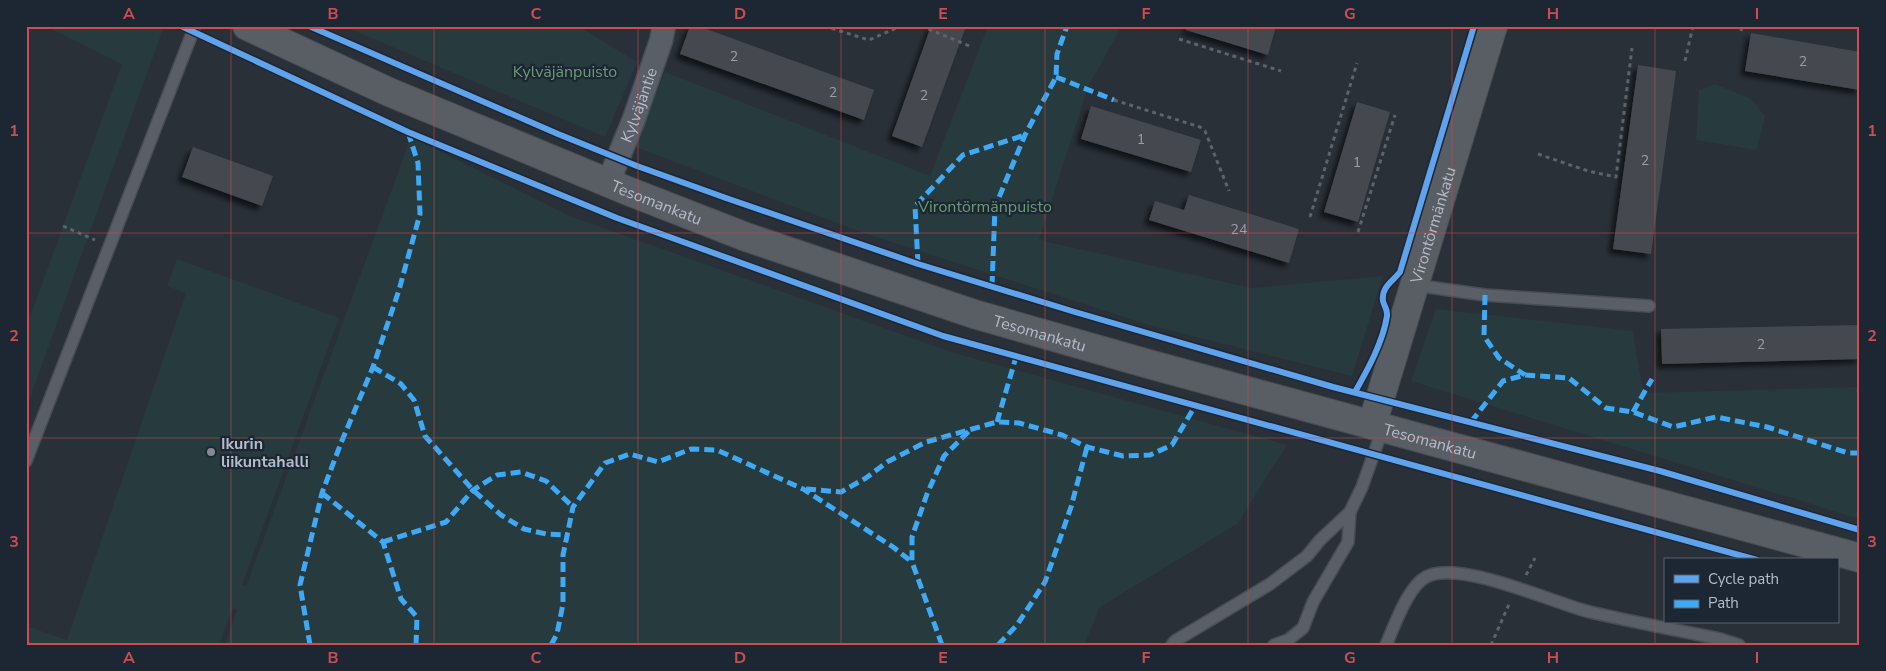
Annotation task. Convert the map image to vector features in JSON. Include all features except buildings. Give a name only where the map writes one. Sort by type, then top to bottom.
[{"type":"main road","name":"Tesomankatu","points":[[247,26],[389,92],[608,183],[746,237],[974,314],[1154,366],[1860,558]]},
{"type":"main road","name":"Virontörmänkatu","points":[[1378,426],[1414,285],[1493,26]]},
{"type":"street","name":"Kylväjäntie","points":[[608,183],[637,110],[661,42],[664,26]]},
{"type":"lane","points":[[26,461],[195,26]]},
{"type":"lane","points":[[1414,285],[1485,295],[1649,306]]},
{"type":"lane","points":[[1274,645],[1288,640],[1303,628],[1313,602],[1348,542],[1350,512],[1362,486],[1378,426]]},
{"type":"lane","points":[[1172,645],[1175,641],[1270,584],[1307,556],[1320,540],[1350,512]]},
{"type":"lane","points":[[1386,645],[1412,590],[1425,577],[1448,572],[1490,580],[1588,611],[1720,639],[1739,645]]},
{"type":"path","points":[[824,26],[869,40],[901,26]]},
{"type":"path","points":[[921,26],[972,47]]},
{"type":"path","points":[[1686,61],[1693,26]]},
{"type":"path","points":[[1741,31],[1742,26]]},
{"type":"path","points":[[1179,39],[1281,71]]},
{"type":"path","points":[[1538,154],[1588,171],[1616,177],[1632,48]]},
{"type":"path","points":[[1310,217],[1357,63]]},
{"type":"path","points":[[1114,100],[1200,127],[1205,131],[1228,192]]},
{"type":"path","points":[[1358,232],[1395,115]]},
{"type":"path","points":[[63,226],[110,246]]},
{"type":"green space","points":[[45,26],[156,26],[163,29],[26,409],[26,316],[30,317],[122,64]]},
{"type":"green space","name":"Kylväjänpuisto","points":[[343,26],[578,26],[637,62],[605,137]]},
{"type":"green space","name":"Virontörmänpuisto","points":[[988,26],[1122,26],[1088,87],[1039,240],[1251,288],[1383,276],[1352,376],[1149,325],[864,233],[635,147],[665,72],[930,176]]},
{"type":"green space","points":[[1715,84],[1751,99],[1765,116],[1757,150],[1696,140],[1699,90]]},
{"type":"green space","points":[[411,137],[567,215],[951,352],[1287,445],[1237,524],[1100,607],[1084,645],[225,645],[237,610],[233,608],[219,645],[26,645],[26,626],[67,640],[186,293],[167,286],[177,259],[339,318],[242,585],[246,587]]},
{"type":"green space","points":[[1436,309],[1633,331],[1643,393],[1860,387],[1860,519],[1411,381]]},
{"type":"marked path","points":[[992,286],[995,207],[1025,135],[1056,77],[1057,54],[1067,26]]},
{"type":"marked path","points":[[1056,77],[1114,100]]},
{"type":"marked path","points":[[310,645],[300,585],[322,493],[373,367],[399,290],[420,214],[418,163],[408,132]]},
{"type":"marked path","points":[[918,264],[915,206],[963,155],[1025,135]]},
{"type":"marked path","points":[[1485,295],[1484,336],[1499,358],[1525,375]]},
{"type":"marked path","points":[[997,422],[1016,357]]},
{"type":"marked path","points":[[373,367],[401,384],[414,400],[425,436],[473,490],[501,515],[524,529],[546,534],[568,535]]},
{"type":"marked path","points":[[1471,422],[1503,381],[1525,375],[1569,378],[1606,408],[1633,412],[1673,427],[1716,417],[1767,427],[1848,453],[1860,453]]},
{"type":"marked path","points":[[1633,412],[1652,379]]},
{"type":"marked path","points":[[806,489],[841,492],[866,478],[887,462],[926,442],[997,422],[1019,423],[1062,435],[1087,447],[1123,456],[1150,455],[1172,445],[1195,406]]},
{"type":"marked path","points":[[942,645],[912,562],[912,537],[927,494],[944,456],[970,430]]},
{"type":"marked path","points":[[998,645],[1017,625],[1045,582],[1071,507],[1087,447]]},
{"type":"marked path","points":[[551,645],[557,634],[563,604],[563,555],[573,507],[605,463],[630,454],[658,462],[691,449],[717,450],[803,489],[893,547],[912,562]]},
{"type":"marked path","points":[[383,542],[446,522],[473,490],[497,475],[521,472],[546,481],[573,507]]},
{"type":"marked path","points":[[322,493],[383,542],[401,599],[417,617],[416,645]]},
{"type":"cycle path","points":[[181,26],[408,132],[617,218],[943,336],[1750,558]]},
{"type":"cycle path","points":[[309,26],[558,134],[637,166],[918,264],[1333,387],[1660,471],[1860,530]]},
{"type":"cycle path","points":[[1355,392],[1370,365],[1382,336],[1387,314],[1383,301],[1384,292],[1400,272],[1474,26]]},
{"type":"place","name":"Ikurin liikuntahalli","points":[[211,452]]}]
